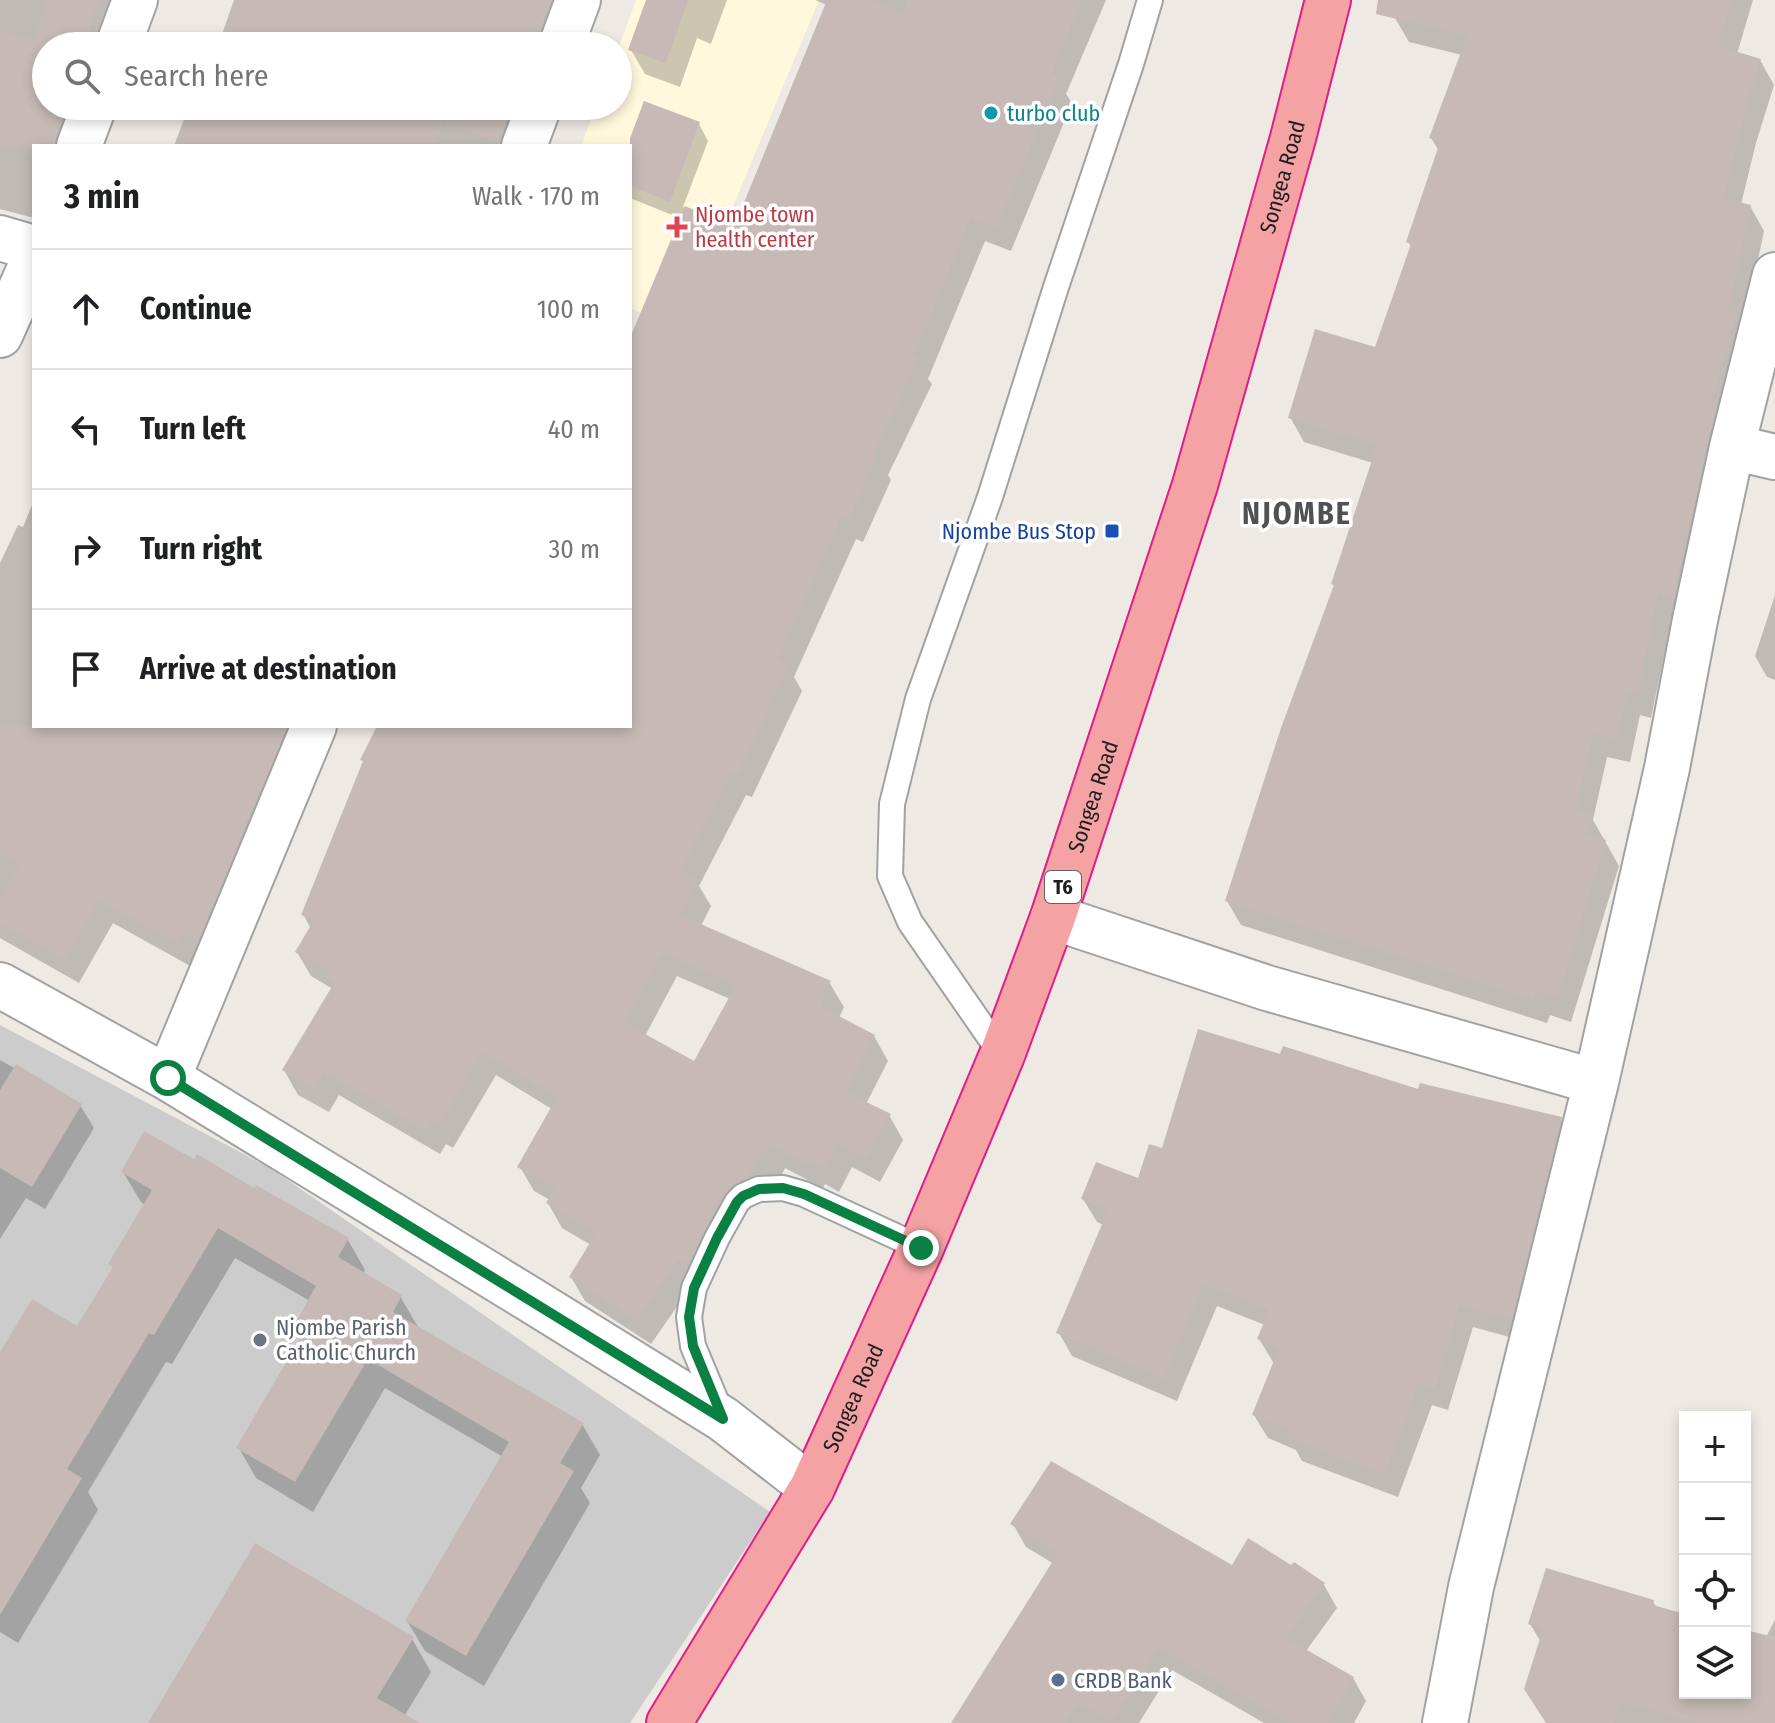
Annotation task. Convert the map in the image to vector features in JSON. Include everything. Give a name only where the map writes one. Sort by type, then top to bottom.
[{"type":"highway","name":"Songea Road","points":[[669,1723],[812,1488],[921,1248],[1002,1055],[1053,917],[1195,485],[1293,138],[1328,0]]},
{"type":"street","points":[[123,32],[135,0]]},
{"type":"street","points":[[566,32],[578,0]]},
{"type":"street","points":[[80,144],[89,120]]},
{"type":"street","points":[[525,144],[534,120]]},
{"type":"street","points":[[0,238],[32,247]]},
{"type":"street","points":[[0,335],[32,263]]},
{"type":"street","points":[[1445,1723],[1471,1587],[1596,1082],[1667,768],[1732,447],[1775,275]]},
{"type":"street","points":[[1732,447],[1775,457]]},
{"type":"street","points":[[168,1078],[313,728]]},
{"type":"street","points":[[1053,917],[1267,988],[1596,1082]]},
{"type":"street","points":[[0,985],[168,1078],[723,1419],[812,1488]]},
{"type":"lane","points":[[1002,1055],[905,911],[890,876],[892,804],[918,699],[990,497],[1150,0]]},
{"type":"lane","points":[[723,1419],[693,1346],[689,1317],[699,1275],[743,1196],[759,1189],[783,1188],[804,1194],[921,1248]]},
{"type":"shaded area","name":"Njombe town health center","points":[[636,0],[819,0],[682,329],[632,309],[632,144],[582,144],[591,120],[632,120],[632,32],[624,32]]},
{"type":"shaded area","name":"Njombe Parish Catholic Church","points":[[0,1025],[270,1168],[770,1512],[630,1723],[0,1723]]},
{"type":"building","points":[[48,0],[99,0],[88,32],[37,32]]},
{"type":"building","points":[[234,0],[551,0],[540,32],[223,32]]},
{"type":"building","points":[[646,0],[688,0],[666,63],[632,51],[632,39]]},
{"type":"building","points":[[827,0],[870,0],[903,13],[908,0],[1082,0],[1051,74],[1059,77],[997,228],[971,217],[914,356],[919,358],[874,452],[878,454],[849,519],[842,516],[778,659],[789,665],[738,774],[732,771],[681,871],[698,880],[680,915],[831,981],[820,1006],[875,1035],[846,1092],[891,1114],[866,1159],[838,1144],[825,1169],[811,1161],[810,1165],[771,1145],[747,1178],[733,1185],[724,1195],[688,1265],[678,1259],[637,1321],[569,1277],[596,1233],[546,1203],[555,1188],[517,1167],[557,1097],[482,1052],[439,1125],[432,1121],[426,1131],[324,1072],[314,1089],[282,1070],[334,983],[326,978],[329,972],[295,952],[314,920],[301,915],[363,761],[360,760],[376,728],[632,728],[632,333],[685,206],[734,227]],"holes":[[[663,953],[736,985],[694,1061],[625,1023]]]},
{"type":"building","points":[[1378,0],[1732,0],[1718,46],[1761,59],[1723,198],[1751,205],[1728,312],[1736,314],[1712,406],[1716,407],[1673,597],[1658,594],[1638,694],[1627,692],[1616,739],[1593,733],[1576,810],[1593,815],[1587,834],[1606,840],[1558,998],[1536,992],[1534,1000],[1225,901],[1281,728],[1334,585],[1331,584],[1377,445],[1288,418],[1315,329],[1375,347],[1411,244],[1406,242],[1440,142],[1429,138],[1467,36],[1376,14]]},
{"type":"building","points":[[0,31],[32,39],[32,120],[62,120],[55,144],[0,146]]},
{"type":"building","points":[[644,101],[700,122],[670,202],[632,187],[630,138]]},
{"type":"building","points":[[184,120],[507,120],[500,144],[443,122],[435,144],[175,144]]},
{"type":"building","points":[[0,726],[286,728],[198,941],[184,933],[178,944],[99,900],[65,960],[0,923],[0,899],[20,864],[0,853]]},
{"type":"building","points":[[1198,1029],[1280,1054],[1283,1046],[1418,1089],[1420,1083],[1562,1117],[1512,1319],[1460,1305],[1435,1388],[1419,1383],[1385,1475],[1287,1438],[1290,1431],[1252,1415],[1279,1348],[1257,1339],[1269,1310],[1204,1284],[1164,1379],[1056,1333],[1108,1210],[1081,1199],[1096,1162],[1138,1178],[1149,1144],[1162,1148]]},
{"type":"building","points":[[16,1064],[82,1104],[32,1187],[0,1168],[0,1090]]},
{"type":"building","points":[[144,1131],[194,1159],[197,1154],[349,1238],[338,1257],[402,1295],[393,1312],[584,1423],[560,1463],[574,1471],[466,1656],[405,1621],[509,1442],[368,1359],[295,1482],[236,1448],[302,1335],[292,1329],[316,1286],[218,1228],[154,1335],[149,1333],[67,1469],[82,1478],[0,1615],[0,1352],[32,1299],[77,1326],[113,1267],[108,1264],[152,1190],[121,1172]]},
{"type":"building","points":[[1051,1461],[1232,1565],[1248,1538],[1291,1565],[1294,1562],[1325,1583],[1286,1638],[1354,1677],[1328,1723],[1289,1723],[1159,1648],[1111,1722],[1079,1702],[1065,1723],[951,1723],[1058,1553],[1010,1524]]},
{"type":"building","points":[[255,1543],[414,1637],[377,1698],[420,1723],[148,1723]]},
{"type":"building","points":[[1546,1568],[1654,1600],[1653,1605],[1679,1612],[1679,1699],[1751,1699],[1751,1631],[1775,1637],[1775,1723],[1697,1723],[1621,1702],[1614,1723],[1546,1723],[1524,1689],[1543,1629],[1528,1624]]},
{"type":"place","name":"turbo club","points":[[991,113]]},
{"type":"place","name":"Njombe town health center","points":[[677,227]]},
{"type":"place","name":"Njombe Bus Stop","points":[[1112,531]]},
{"type":"place","name":"Njombe Parish Catholic Church","points":[[260,1340]]},
{"type":"place","name":"CRDB Bank","points":[[1058,1680]]},
{"type":"district","name":"NJOMBE","points":[[1297,514]]},
{"type":"route","points":[[168,1078],[723,1419],[693,1346],[689,1317],[694,1288],[717,1238],[743,1196],[759,1189],[783,1188],[804,1194],[921,1248]]}]
